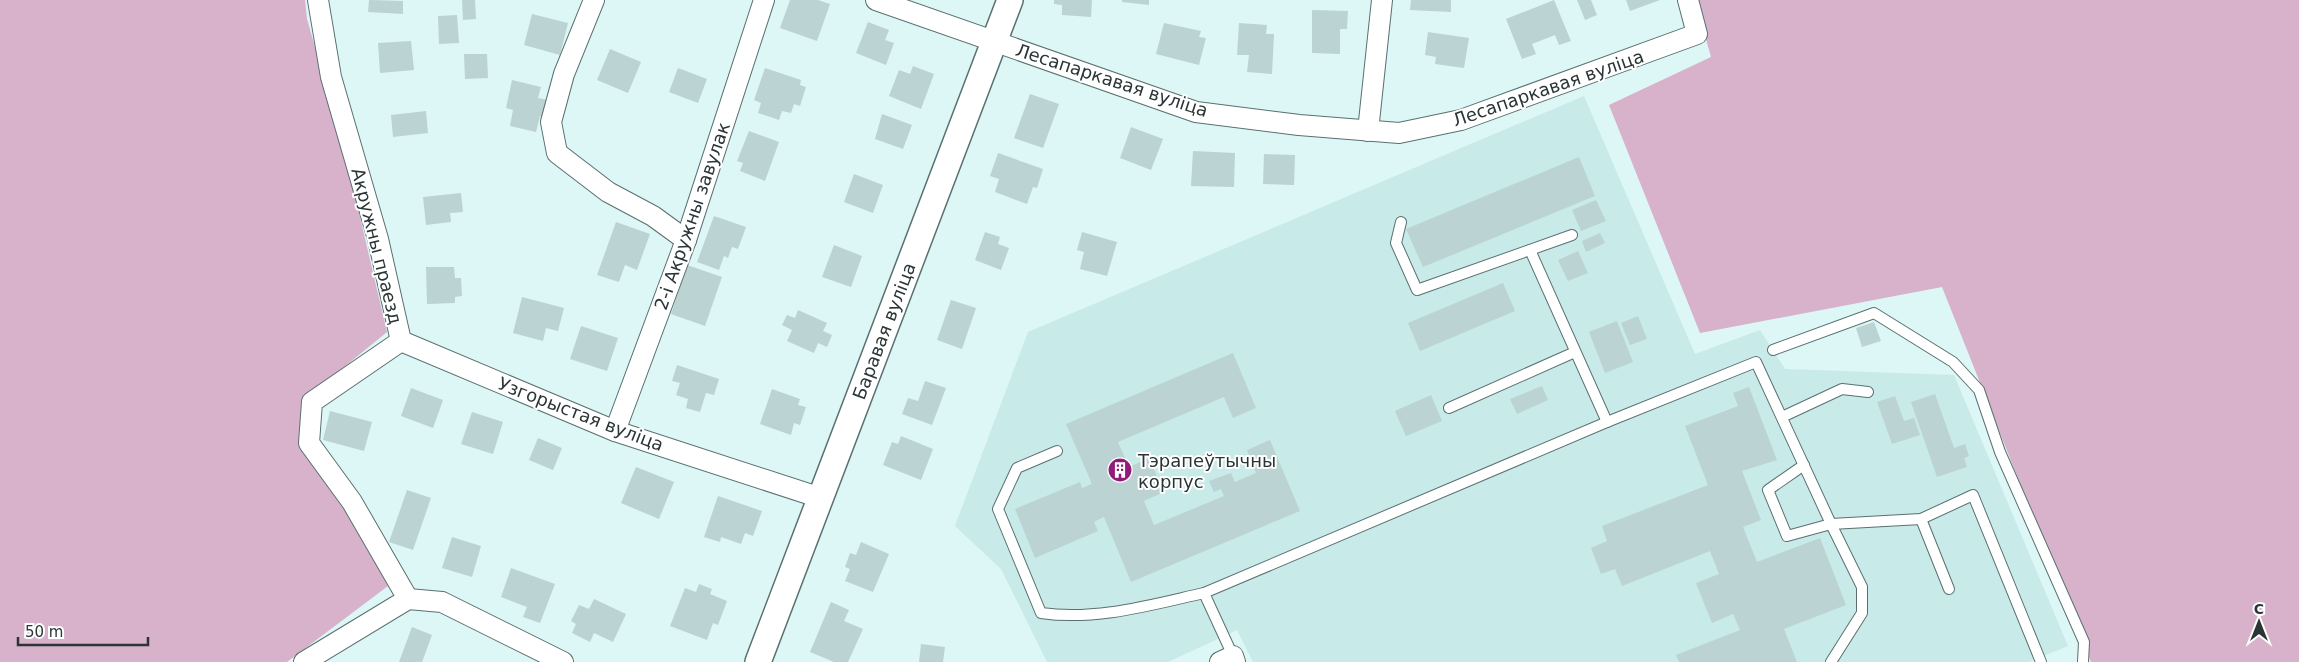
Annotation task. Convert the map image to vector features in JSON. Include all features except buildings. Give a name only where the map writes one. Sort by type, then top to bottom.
[{"type":"street","name":"Акружны праезд","points":[[318,0],[331,77],[378,239],[401,341],[312,402],[309,443],[352,502],[408,599]]},
{"type":"street","points":[[594,0],[564,74],[551,122],[557,153],[608,192],[652,216],[686,240]]},
{"type":"street","name":"2-і Акружны завулак","points":[[615,431],[686,240],[764,0]]},
{"type":"street","name":"Лесапаркавая вуліца","points":[[876,0],[1196,112],[1299,125],[1398,133],[1461,120],[1697,34],[1688,0]]},
{"type":"street","name":"Баравая вуліца","points":[[758,662],[1010,0]]},
{"type":"street","points":[[1368,130],[1382,0]]},
{"type":"street","name":"Узгорыстая вуліца","points":[[401,341],[615,431],[820,498]]},
{"type":"street","points":[[304,662],[408,599],[442,602],[563,662]]},
{"type":"lane","points":[[1402,222],[1396,243],[1417,290],[1572,235]]},
{"type":"lane","points":[[1530,250],[1606,422]]},
{"type":"lane","points":[[1773,350],[1874,313],[1953,362],[1979,390],[2000,452],[2084,642],[2083,662]]},
{"type":"lane","points":[[1449,408],[1575,352]]},
{"type":"lane","points":[[1057,451],[1018,468],[998,508],[1041,613],[1058,616],[1092,615],[1134,609],[1204,593],[1606,422],[1756,362],[1862,587],[1862,613],[1831,662]]},
{"type":"lane","points":[[1782,417],[1842,389],[1868,392]]},
{"type":"lane","points":[[1804,465],[1768,490],[1787,536],[1831,524],[1921,519],[1973,495],[2041,662]]},
{"type":"lane","points":[[1921,519],[1949,589]]},
{"type":"lane","points":[[1204,593],[1230,660]]},
{"type":"shaded area","points":[[0,0],[305,0],[307,19],[344,149],[387,332],[305,399],[334,485],[388,586],[287,662],[0,662]]},
{"type":"shaded area","points":[[1695,0],[2299,0],[2299,662],[2091,662],[1942,287],[1700,333],[1609,105],[1711,57]]},
{"type":"shaded area","points":[[1584,96],[1695,354],[1760,330],[1785,369],[1954,375],[2068,646],[2029,662],[1253,662],[1237,630],[1168,662],[1047,662],[1001,569],[955,526],[1028,332]]},
{"type":"place","name":"Тэрапеўтычны корпус","points":[[1120,470]]}]
